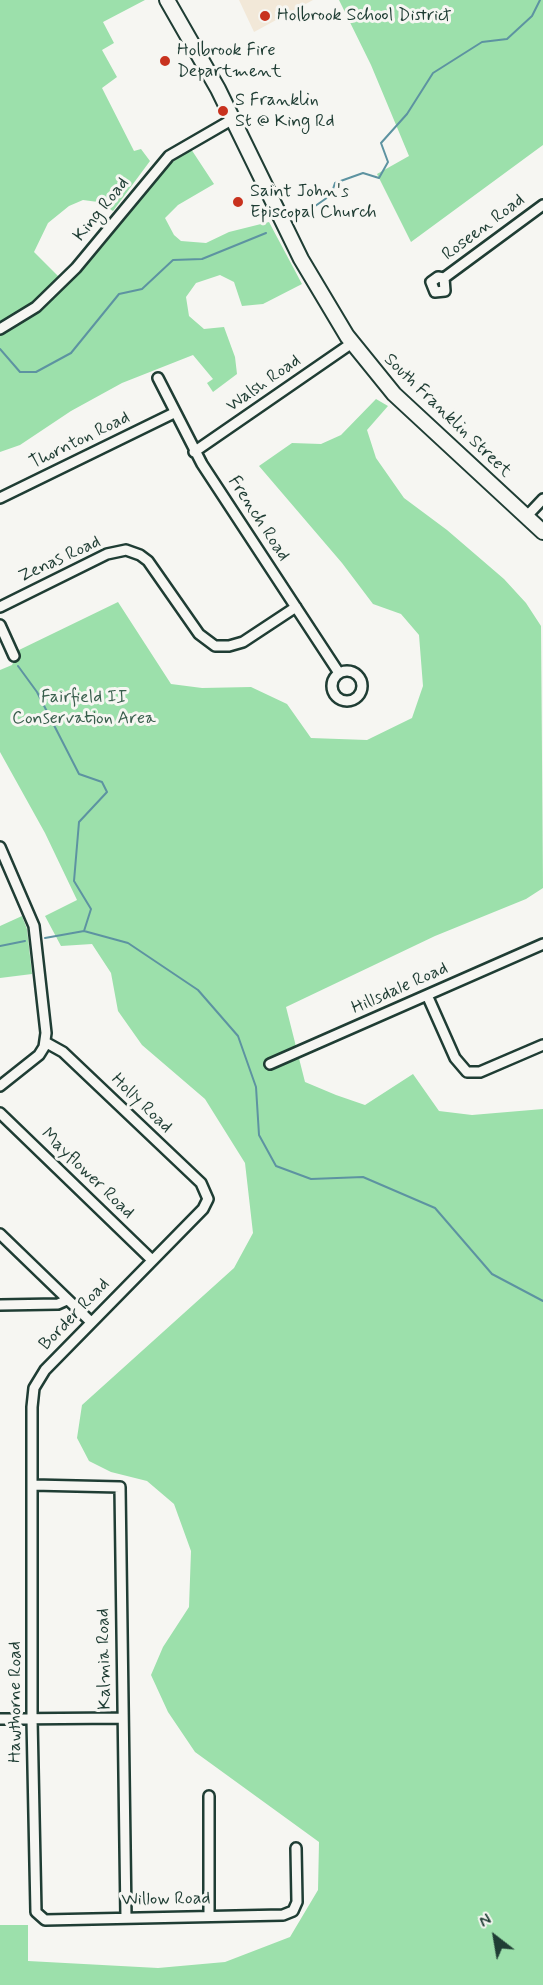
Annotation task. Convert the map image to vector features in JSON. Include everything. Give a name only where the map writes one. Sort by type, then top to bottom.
[{"type":"main road","name":"South Franklin Street","points":[[167,0],[233,119],[297,252],[352,343],[394,394],[543,532]]},
{"type":"street","name":"King Road","points":[[0,329],[36,307],[76,268],[169,156],[233,119]]},
{"type":"street","name":"Roseen Road","points":[[444,278],[541,210]]},
{"type":"street","name":"Walsh Road","points":[[194,452],[352,343]]},
{"type":"street","name":"French Road","points":[[158,378],[194,452],[339,673]]},
{"type":"street","name":"Thornton Road","points":[[0,498],[174,413]]},
{"type":"street","points":[[526,517],[543,499]]},
{"type":"street","name":"Zenas Road","points":[[0,607],[107,554],[126,550],[148,561],[195,630],[206,641],[215,645],[230,646],[243,642],[296,607]]},
{"type":"street","points":[[0,625],[14,656]]},
{"type":"street","points":[[0,847],[34,926],[45,1042],[39,1054],[0,1086]]},
{"type":"street","name":"Hillsdale Road","points":[[270,1064],[543,944]]},
{"type":"street","points":[[427,995],[455,1059],[467,1072],[480,1072],[543,1045]]},
{"type":"street","name":"Holly Road","points":[[45,1042],[63,1052],[201,1183],[208,1196]]},
{"type":"street","name":"Mayflower Road","points":[[0,1113],[152,1260]]},
{"type":"street","name":"Border Road","points":[[33,1485],[32,1402],[36,1383],[91,1322],[203,1209],[208,1196]]},
{"type":"street","points":[[0,1234],[91,1322]]},
{"type":"street","points":[[0,1305],[61,1304],[68,1300]]},
{"type":"street","name":"Kalmia Road","points":[[33,1485],[120,1487],[126,1918]]},
{"type":"street","name":"Hawthorne Road","points":[[33,1485],[32,1719],[35,1910],[39,1917]]},
{"type":"street","points":[[0,1719],[123,1718]]},
{"type":"street","points":[[209,1796],[209,1915]]},
{"type":"street","name":"Willow Road","points":[[39,1917],[45,1920],[209,1915],[280,1916],[293,1911],[297,1902],[296,1848]]},
{"type":"shaded area","name":"Holbrook School District","points":[[239,0],[313,0],[254,32]]},
{"type":"green space","points":[[0,0],[145,0],[103,22],[114,43],[102,50],[117,77],[102,88],[134,151],[141,149],[150,161],[113,211],[98,202],[83,200],[69,206],[48,223],[34,252],[67,285],[103,246],[170,164],[191,149],[214,184],[178,205],[165,218],[174,235],[181,241],[206,243],[229,232],[269,222],[302,284],[263,304],[242,306],[234,282],[220,275],[196,283],[186,297],[189,316],[204,329],[224,327],[235,357],[237,374],[213,392],[207,383],[213,379],[193,355],[122,383],[71,411],[20,445],[0,452]]},
{"type":"green space","points":[[339,0],[543,0],[543,145],[411,242],[377,174],[409,156],[371,65]]},
{"type":"green space","name":"Fairfield II Conservation Area","points":[[376,399],[388,406],[367,430],[376,458],[404,498],[447,530],[504,579],[526,603],[541,626],[543,888],[526,899],[435,936],[286,1007],[305,1082],[336,1095],[365,1105],[413,1074],[439,1111],[472,1115],[543,1109],[543,1985],[0,1985],[0,1925],[28,1925],[28,1961],[158,1968],[225,1962],[290,1937],[318,1890],[319,1842],[195,1752],[168,1712],[151,1675],[163,1647],[189,1607],[191,1551],[174,1504],[147,1481],[111,1472],[89,1461],[77,1438],[82,1405],[234,1268],[253,1233],[245,1163],[205,1099],[142,1045],[118,1011],[111,973],[92,944],[61,946],[45,916],[77,900],[45,833],[0,752],[0,670],[12,665],[19,650],[118,602],[171,684],[202,688],[251,687],[287,704],[311,738],[367,740],[412,718],[423,686],[419,635],[401,614],[373,604],[342,563],[259,466],[292,443],[321,444],[341,435]]},
{"type":"green space","points":[[22,916],[27,929],[32,974],[0,978],[0,926]]},
{"type":"waterway","points":[[295,220],[331,195],[335,183],[363,173],[379,178],[388,162],[381,143],[407,114],[433,73],[482,42],[507,39],[532,16],[540,0]]},
{"type":"waterway","points":[[0,349],[20,372],[36,372],[71,353],[119,294],[142,289],[173,260],[202,259],[266,233]]},
{"type":"waterway","points":[[18,666],[37,692],[79,774],[102,782],[107,792],[79,822],[74,881],[91,909],[84,931]]},
{"type":"waterway","points":[[45,938],[84,931],[128,943],[198,990],[238,1036],[256,1087],[259,1135],[276,1166],[311,1179],[363,1177],[435,1208],[492,1274],[543,1301]]},
{"type":"waterway","points":[[0,946],[25,941]]},
{"type":"place","name":"Holbrook School District","points":[[265,16]]},
{"type":"place","name":"Holbrook Fire Department","points":[[165,61]]},
{"type":"place","name":"S Franklin St @ King Rd","points":[[223,111]]},
{"type":"place","name":"Saint John's Episcopal Church","points":[[238,202]]}]
